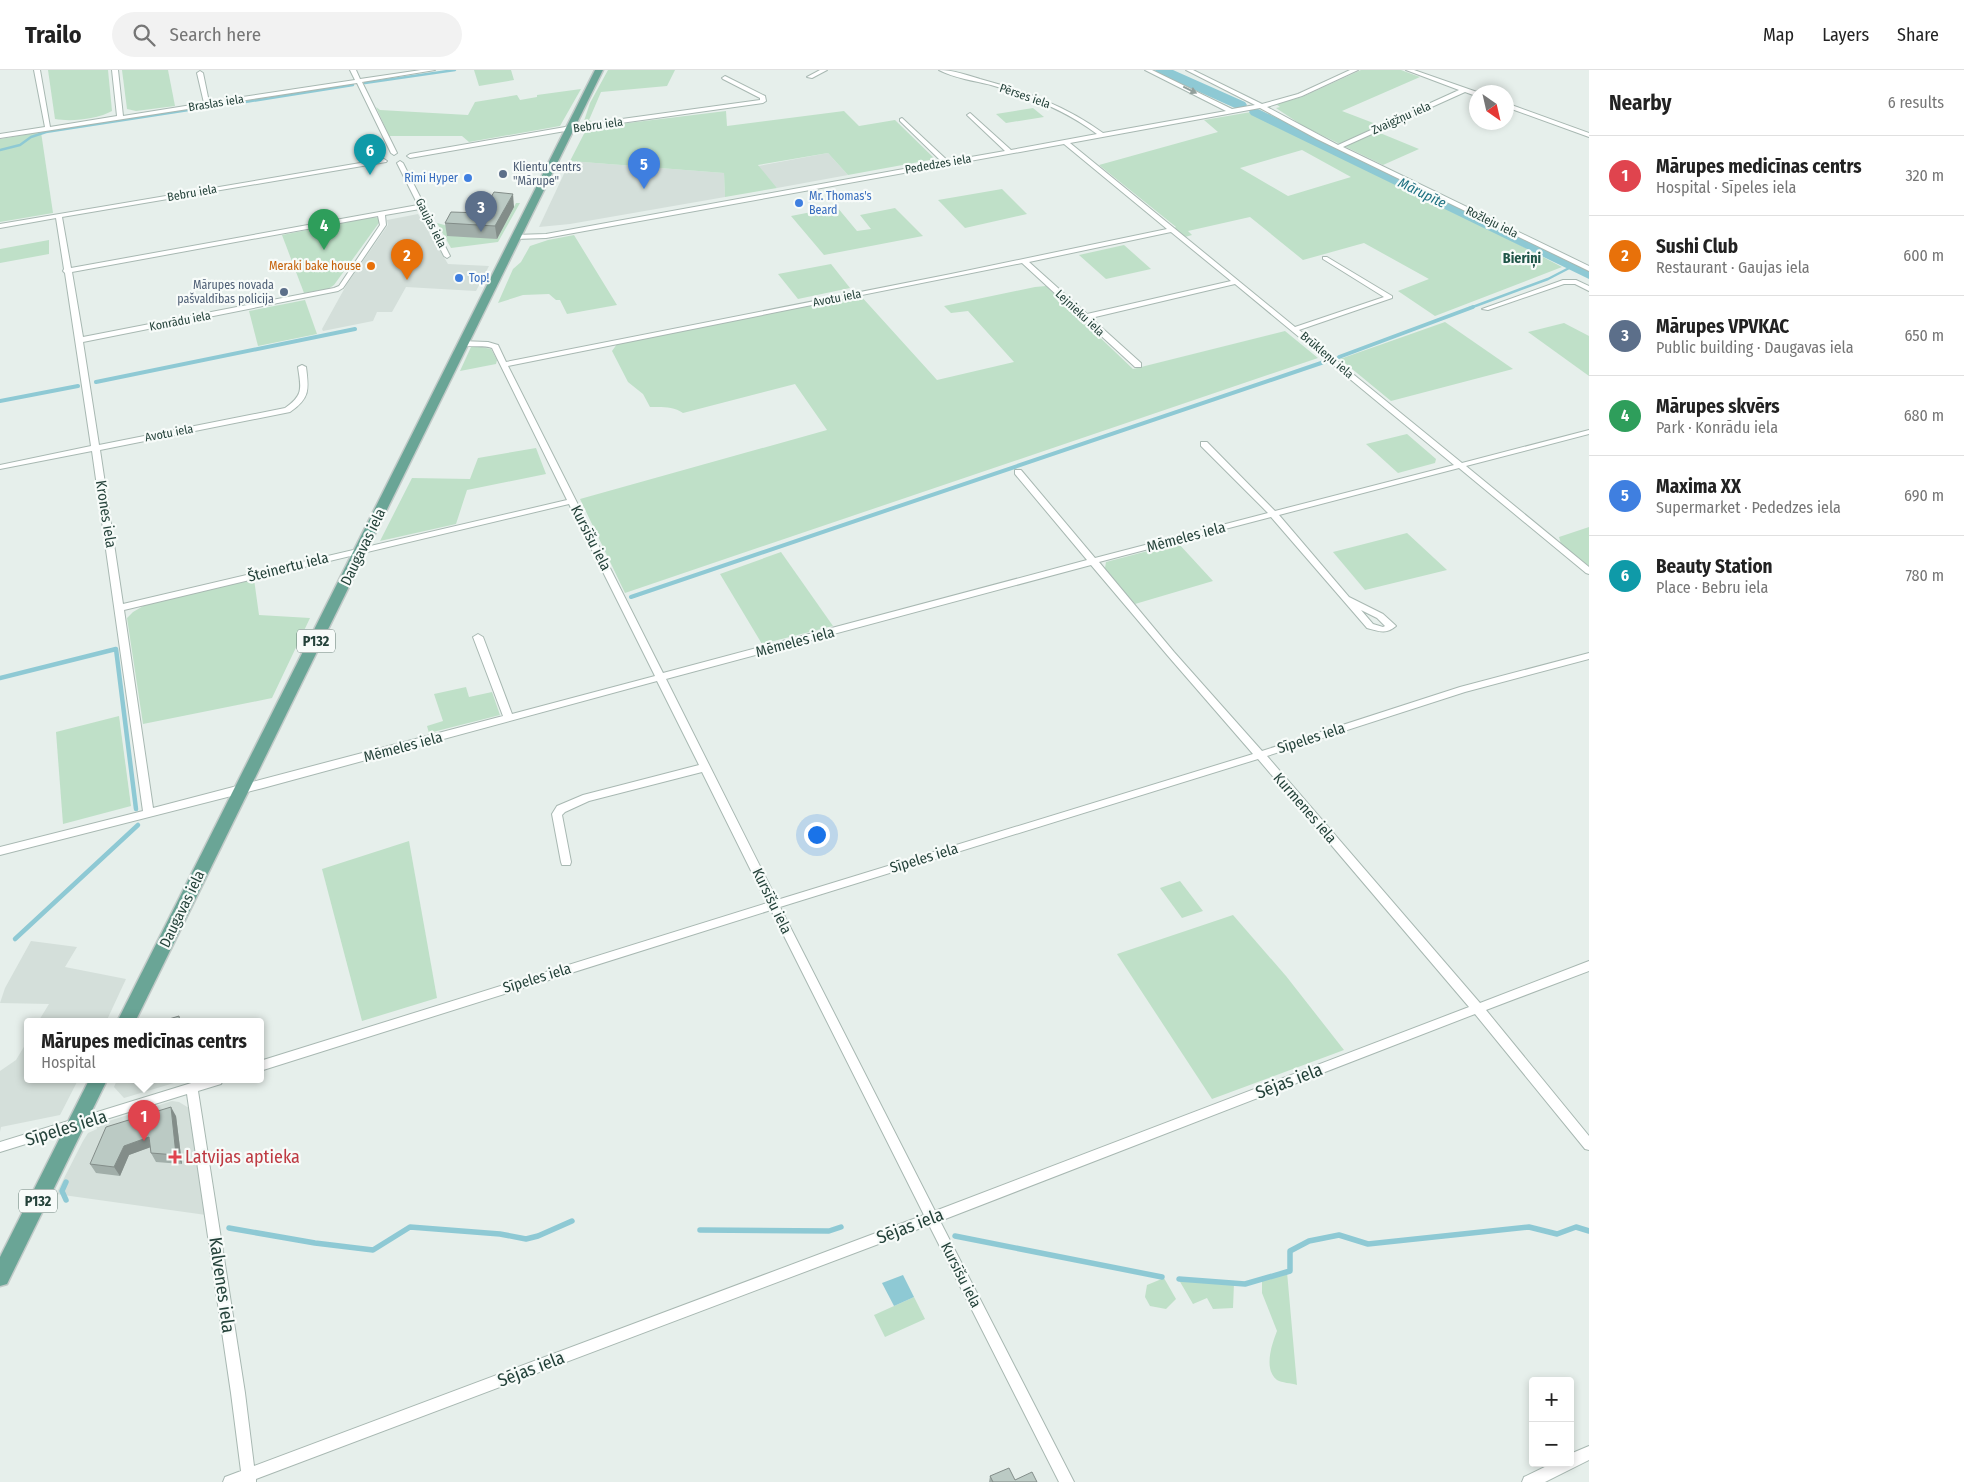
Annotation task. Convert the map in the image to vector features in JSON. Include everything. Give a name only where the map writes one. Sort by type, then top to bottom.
[{"type":"main road","name":"Daugavas iela","points":[[128,1018],[363,549],[515,237],[599,70]]},
{"type":"main road","name":"P132","points":[[0,1277],[96,1083]]},
{"type":"street","points":[[38,70],[48,129]]},
{"type":"street","points":[[115,70],[120,118]]},
{"type":"street","points":[[353,70],[358,82],[402,154],[408,160],[392,163],[386,156],[402,154]]},
{"type":"street","name":"Braslas iela","points":[[0,136],[432,70]]},
{"type":"street","points":[[810,77],[824,70]]},
{"type":"street","name":"Pērses iela","points":[[942,70],[1028,94],[1065,111],[1102,134]]},
{"type":"street","points":[[1148,70],[1231,111]]},
{"type":"street","name":"Rožleju iela","points":[[1189,70],[1261,106],[1297,127],[1589,269]]},
{"type":"street","name":"Pededzes iela","points":[[515,237],[546,236],[1261,106],[1300,95],[1355,70]]},
{"type":"street","points":[[1409,70],[1469,92]]},
{"type":"street","points":[[200,73],[207,104]]},
{"type":"street","name":"Bebru iela","points":[[402,154],[571,128],[757,103],[762,100],[763,97],[725,78]]},
{"type":"street","name":"Zvaigžņu iela","points":[[1338,147],[1464,90]]},
{"type":"street","points":[[1514,108],[1589,135]]},
{"type":"street","points":[[970,115],[1010,151]]},
{"type":"street","points":[[902,120],[946,163]]},
{"type":"street","name":"Brūkleņu iela","points":[[1064,142],[1589,571]]},
{"type":"street","name":"Bebru iela","points":[[0,226],[392,163]]},
{"type":"street","name":"Gaujas iela","points":[[392,163],[423,206],[447,256]]},
{"type":"street","points":[[66,271],[423,206]]},
{"type":"street","name":"Konrādu iela","points":[[80,340],[336,290],[341,287],[383,224],[381,213]]},
{"type":"street","name":"Krones iela","points":[[59,216],[66,271],[80,340],[148,812]]},
{"type":"street","name":"Avotu iela","points":[[504,365],[952,276],[1171,230]]},
{"type":"street","points":[[1295,329],[1390,297],[1325,258]]},
{"type":"street","name":"Lejnieku iela","points":[[1023,260],[1138,366]]},
{"type":"street","points":[[1085,317],[1236,282]]},
{"type":"street","points":[[1486,309],[1563,282],[1576,282],[1589,289]]},
{"type":"street","name":"Kursīšu iela","points":[[463,343],[492,345],[495,347],[931,1218],[1067,1482]]},
{"type":"street","name":"Avotu iela","points":[[0,467],[287,410],[301,401],[305,394],[302,367]]},
{"type":"street","name":"Mēmeles iela","points":[[0,851],[148,812],[242,790],[661,679],[1094,561],[1589,432]]},
{"type":"street","points":[[1204,444],[1273,514],[1345,598],[1370,626],[1384,630],[1391,626],[1380,616],[1345,598]]},
{"type":"street","name":"Kurmenes iela","points":[[1018,472],[1171,654],[1478,1009],[1589,1145]]},
{"type":"street","name":"Šteinertu iela","points":[[120,608],[572,501]]},
{"type":"street","points":[[478,637],[509,718]]},
{"type":"street","name":"Sīpeles iela","points":[[264,1065],[449,1005],[1260,755],[1463,688],[1589,656]]},
{"type":"street","points":[[566,862],[556,814],[561,809],[587,798],[706,767]]},
{"type":"street","name":"Sējas iela","points":[[230,1482],[249,1479],[1589,966]]},
{"type":"street","name":"Sīpeles iela","points":[[0,1147],[208,1083]]},
{"type":"street","name":"Kalvenes iela","points":[[192,1088],[239,1400],[249,1479]]},
{"type":"street","points":[[1574,1460],[1589,1453]]},
{"type":"street","points":[[1529,1482],[1561,1467]]},
{"type":"shaded area","points":[[828,153],[848,175],[777,188],[758,166]]},
{"type":"shaded area","points":[[570,161],[724,173],[725,197],[570,224],[539,227]]},
{"type":"shaded area","points":[[418,214],[448,264],[489,266],[476,291],[406,287],[392,312],[377,312],[373,321],[323,331],[322,329],[347,284],[388,225],[387,220]]},
{"type":"shaded area","points":[[31,941],[77,947],[65,967],[126,979],[108,1018],[40,1018],[49,1004],[0,1003],[5,988]]},
{"type":"shaded area","points":[[24,1047],[24,1083],[76,1083],[60,1115],[1,1127],[0,1132],[0,1071],[16,1060]]},
{"type":"shaded area","points":[[116,1083],[174,1083],[124,1098],[114,1087]]},
{"type":"shaded area","points":[[172,1101],[179,1102],[189,1108],[206,1215],[56,1194],[83,1141],[88,1133],[97,1129],[96,1125]]},
{"type":"green space","points":[[48,70],[108,70],[112,111],[84,119],[55,119]]},
{"type":"green space","points":[[122,70],[168,70],[175,106],[136,111],[127,109]]},
{"type":"green space","points":[[474,70],[511,70],[514,80],[479,86]]},
{"type":"green space","points":[[608,70],[675,70],[667,86],[601,92],[589,120],[595,123],[583,124],[590,103]]},
{"type":"green space","points":[[1361,70],[1401,70],[1420,77],[1342,111],[1389,129],[1380,133],[1419,149],[1383,165],[1303,126],[1276,108],[1280,107],[1276,104],[1302,97]]},
{"type":"green space","points":[[581,89],[560,126],[469,142],[462,136],[389,136],[376,107],[380,110],[468,115],[475,102],[517,95],[520,100],[537,97],[537,95]]},
{"type":"green space","points":[[1033,108],[1044,117],[1006,123],[996,114]]},
{"type":"green space","points":[[726,111],[727,126],[844,111],[859,126],[895,120],[935,159],[848,175],[828,153],[758,165],[777,188],[725,197],[724,173],[570,161],[587,128]]},
{"type":"green space","points":[[1257,111],[1265,115],[1270,114],[1562,267],[1435,316],[1398,291],[1429,279],[1364,243],[1303,260],[1250,217],[1188,231],[1192,235],[1185,237],[1173,229],[1176,227],[1099,165],[1218,132],[1204,120]],"holes":[[[1302,150],[1351,177],[1288,196],[1240,168]]]},
{"type":"green space","points":[[41,132],[53,213],[0,222],[0,139]]},
{"type":"green space","points":[[1002,189],[1027,214],[965,228],[938,200]]},
{"type":"green space","points":[[516,203],[520,203],[498,242],[451,248],[437,223],[497,239]]},
{"type":"green space","points":[[837,207],[857,231],[871,229],[860,215],[895,208],[923,236],[824,255],[791,216]]},
{"type":"green space","points":[[372,217],[381,218],[381,220],[334,285],[328,289],[304,293],[282,235]]},
{"type":"green space","points":[[574,235],[617,305],[567,314],[560,300],[556,300],[549,294],[523,295],[498,303],[513,269],[521,262],[530,246]]},
{"type":"green space","points":[[49,240],[49,254],[0,263],[0,249]]},
{"type":"green space","points":[[1124,245],[1151,269],[1106,279],[1079,255]]},
{"type":"green space","points":[[831,264],[850,288],[798,299],[778,274]]},
{"type":"green space","points":[[1046,286],[1133,369],[1285,331],[1318,358],[625,593],[580,499],[827,430],[795,384],[683,413],[671,408],[650,407],[643,394],[628,382],[612,351],[617,344],[860,295],[937,380],[1014,362],[968,311],[951,313],[944,306]]},
{"type":"green space","points":[[305,300],[317,334],[258,346],[249,311]]},
{"type":"green space","points":[[1445,322],[1513,369],[1391,401],[1340,359]]},
{"type":"green space","points":[[1564,323],[1589,336],[1589,376],[1528,332]]},
{"type":"green space","points":[[471,347],[491,349],[497,360],[496,364],[460,371]]},
{"type":"green space","points":[[1407,434],[1436,459],[1435,463],[1398,473],[1366,444]]},
{"type":"green space","points":[[536,448],[546,474],[467,490],[456,524],[380,541],[412,478],[470,479],[478,458]]},
{"type":"green space","points":[[1589,527],[1589,566],[1561,544],[1559,537]]},
{"type":"green space","points":[[1407,533],[1447,570],[1365,590],[1333,552]]},
{"type":"green space","points":[[1178,543],[1213,581],[1135,604],[1105,568],[1106,562]]},
{"type":"green space","points":[[781,552],[833,626],[762,644],[720,574]]},
{"type":"green space","points":[[254,579],[259,615],[310,618],[272,698],[143,724],[127,618],[145,605]]},
{"type":"green space","points":[[466,687],[469,697],[492,692],[500,715],[429,733],[427,726],[443,721],[434,694]]},
{"type":"green space","points":[[119,716],[131,806],[63,824],[56,732]]},
{"type":"green space","points":[[409,841],[437,998],[362,1021],[322,869]]},
{"type":"green space","points":[[1180,881],[1203,911],[1182,918],[1160,888]]},
{"type":"green space","points":[[1233,915],[1286,976],[1344,1050],[1212,1099],[1117,954]]},
{"type":"green space","points":[[1287,1272],[1297,1385],[1277,1380],[1270,1370],[1270,1356],[1277,1331],[1262,1293],[1262,1279]]},
{"type":"green space","points":[[1164,1278],[1176,1299],[1166,1309],[1150,1306],[1145,1297],[1147,1285]]},
{"type":"green space","points":[[1179,1280],[1234,1283],[1233,1308],[1213,1309],[1207,1298],[1193,1304]]},
{"type":"green space","points":[[914,1297],[925,1319],[885,1337],[874,1315]]},
{"type":"water","points":[[903,1275],[914,1297],[894,1306],[882,1283]]},
{"type":"building","points":[[494,192],[513,194],[495,226],[445,223],[451,212],[482,213]]},
{"type":"building","points":[[171,1107],[176,1155],[151,1153],[149,1137],[124,1146],[114,1167],[90,1164],[106,1127]]},
{"type":"building","points":[[1009,1468],[1015,1480],[1032,1472],[1037,1482],[993,1482],[990,1476]]},
{"type":"waterway","points":[[365,83],[455,70]]},
{"type":"waterway","name":"Mārupīte","points":[[1162,70],[1240,105]]},
{"type":"waterway","points":[[233,104],[353,85]]},
{"type":"waterway","points":[[0,150],[20,145],[31,137],[46,132],[221,105]]},
{"type":"waterway","name":"Mārupīte","points":[[1256,112],[1589,274]]},
{"type":"waterway","points":[[1470,308],[1548,279],[1573,266]]},
{"type":"waterway","points":[[1339,357],[1473,307]]},
{"type":"waterway","points":[[96,382],[355,329]]},
{"type":"waterway","points":[[631,597],[1327,361]]},
{"type":"waterway","points":[[0,401],[78,386]]},
{"type":"waterway","points":[[0,678],[116,649],[136,809]]},
{"type":"waterway","points":[[15,939],[138,825]]},
{"type":"waterway","points":[[66,1182],[62,1191],[66,1200]]},
{"type":"waterway","points":[[229,1228],[315,1243],[373,1250],[410,1227],[500,1234],[526,1239],[538,1236],[572,1221]]},
{"type":"waterway","points":[[700,1230],[829,1231],[841,1227]]},
{"type":"waterway","points":[[1179,1279],[1245,1284],[1290,1271],[1290,1251],[1309,1241],[1339,1235],[1368,1244],[1529,1227],[1557,1234],[1576,1227],[1589,1231]]},
{"type":"waterway","points":[[955,1236],[1162,1277]]},
{"type":"place","name":"Klientu centrs \"Mārupe\"","points":[[503,174]]},
{"type":"place","name":"Beauty Station","points":[[370,175]]},
{"type":"place","name":"Rimi Hyper","points":[[468,178]]},
{"type":"place","name":"Maxima XX","points":[[644,189]]},
{"type":"place","name":"Mr. Thomas's Beard","points":[[799,203]]},
{"type":"place","name":"Mārupes VPVKAC","points":[[481,232]]},
{"type":"place","name":"Mārupes skvērs","points":[[324,250]]},
{"type":"place","name":"Meraki bake house","points":[[371,266]]},
{"type":"place","name":"Top!","points":[[459,278]]},
{"type":"place","name":"Sushi Club","points":[[407,280]]},
{"type":"place","name":"Mārupes novada pašvaldības policija","points":[[284,292]]},
{"type":"place","name":"Mārupes medicīnas centrs","points":[[144,1141]]},
{"type":"place","name":"Latvijas aptieka","points":[[175,1157]]},
{"type":"district","name":"Bieriņi","points":[[1522,258]]}]
